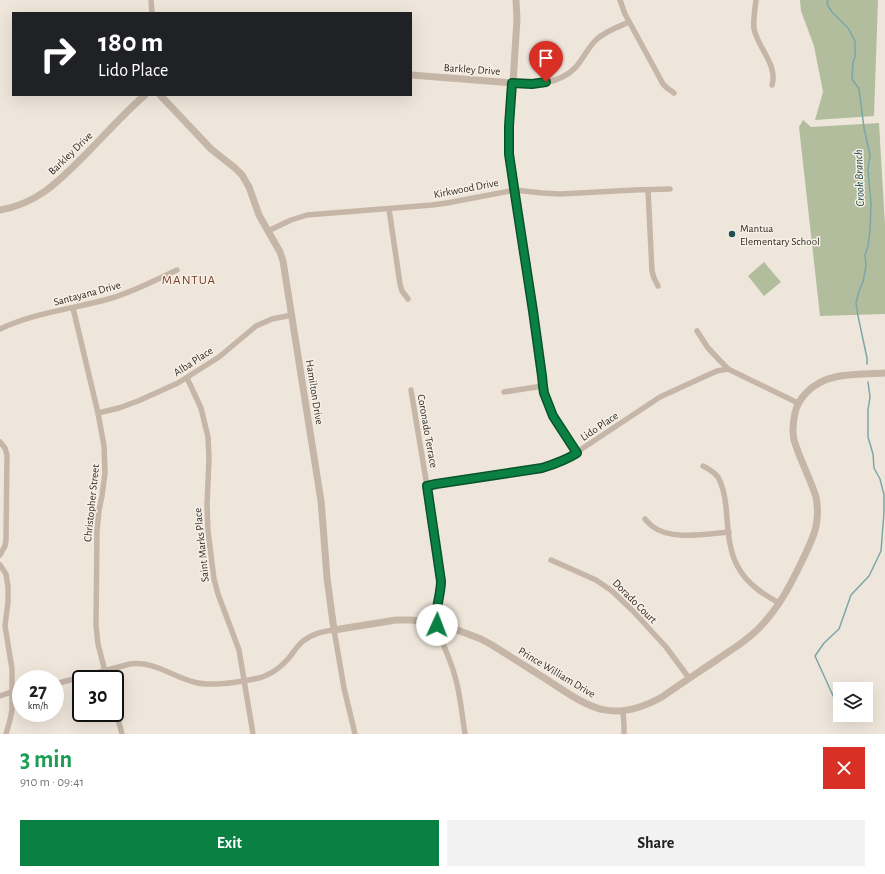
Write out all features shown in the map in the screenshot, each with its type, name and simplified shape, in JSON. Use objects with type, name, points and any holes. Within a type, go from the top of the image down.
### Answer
[{"type":"street","points":[[152,0],[152,12]]},
{"type":"street","points":[[516,0],[509,144],[511,167],[544,393],[553,416],[577,453]]},
{"type":"street","points":[[620,0],[629,22],[663,84],[674,93]]},
{"type":"street","points":[[756,0],[754,29],[773,72],[774,79],[772,85]]},
{"type":"street","name":"Barkley Drive","points":[[412,75],[539,84],[564,75],[576,66],[589,47],[597,39],[629,22]]},
{"type":"street","name":"Barkley Drive","points":[[0,210],[18,205],[34,198],[55,184],[144,96]]},
{"type":"street","name":"Hamilton Drive","points":[[161,96],[211,149],[235,168],[242,176],[249,187],[259,215],[280,252],[292,315],[321,501],[327,578],[334,630],[344,688],[355,734]]},
{"type":"street","name":"Kirkwood Drive","points":[[268,231],[291,220],[307,215],[447,203],[515,190],[560,194],[670,189]]},
{"type":"street","points":[[648,190],[652,271],[658,286]]},
{"type":"street","points":[[389,209],[400,284],[402,291],[408,299]]},
{"type":"street","name":"Santayana Drive","points":[[0,329],[23,319],[73,308],[126,293],[177,270]]},
{"type":"street","name":"Christopher Street","points":[[73,308],[98,413],[104,446],[104,485],[96,531],[96,625],[98,644],[105,670]]},
{"type":"street","name":"Alba Place","points":[[98,413],[119,408],[138,401],[187,378],[219,356],[253,328],[264,322],[292,315]]},
{"type":"street","points":[[697,332],[708,348],[728,369],[798,403]]},
{"type":"street","name":"Lido Place","points":[[427,486],[542,468],[564,461],[660,397],[717,371],[728,369]]},
{"type":"street","name":"Prince William Drive","points":[[109,670],[130,664],[145,664],[200,684],[217,684],[259,678],[272,673],[283,664],[299,644],[315,634],[404,620],[419,621],[437,625],[460,631],[481,639],[595,708],[623,711],[633,710],[649,704],[662,697],[751,636],[764,623],[779,603],[792,581],[815,534],[817,520],[816,498],[796,445],[794,435],[793,420],[798,403],[813,386],[829,378],[844,375],[885,373]]},
{"type":"street","name":"Saint Marks Place","points":[[187,378],[201,408],[208,437],[209,458],[206,505],[214,580],[239,650],[253,734]]},
{"type":"street","points":[[504,392],[543,386]]},
{"type":"street","name":"Coronado Terrace","points":[[411,390],[441,581],[436,613],[437,625],[442,643],[455,673],[465,734]]},
{"type":"street","points":[[0,442],[5,448],[7,455],[6,540],[5,546],[0,555]]},
{"type":"street","points":[[703,466],[714,472],[720,482],[725,499],[729,532],[735,560],[743,575],[754,586],[779,603]]},
{"type":"street","points":[[645,519],[656,529],[686,536],[729,532]]},
{"type":"street","name":"Dorado Court","points":[[551,560],[596,580],[612,591],[633,611],[666,647],[689,678]]},
{"type":"street","points":[[0,565],[6,574],[8,587],[8,602],[3,618],[12,670]]},
{"type":"street","points":[[0,696],[12,692],[11,715],[6,734]]},
{"type":"street","points":[[623,711],[624,734]]},
{"type":"street","points":[[119,722],[122,734]]},
{"type":"green space","points":[[800,0],[878,0],[874,116],[815,120],[823,92],[814,46],[801,11]]},
{"type":"green space","points":[[803,120],[811,127],[879,123],[885,225],[885,314],[820,316],[799,127]]},
{"type":"green space","points":[[764,262],[781,282],[764,296],[748,276]]},
{"type":"waterway","name":"Crook Branch","points":[[828,0],[827,4],[832,12],[848,28],[855,41],[855,57],[853,62],[852,79],[859,89],[864,128],[870,155],[868,169],[871,204],[870,230],[865,255],[866,266],[863,282],[856,303],[867,364]]},
{"type":"waterway","points":[[833,696],[815,656],[824,643],[839,629],[851,595],[869,576],[881,551],[884,495],[880,479],[874,468],[873,454],[868,437],[868,410],[870,397],[868,382]]},
{"type":"place","name":"Mantua Elementary School","points":[[732,234]]},
{"type":"district","name":"MANTUA","points":[[189,279]]},
{"type":"route","points":[[437,625],[436,613],[441,581],[427,486],[542,468],[564,461],[577,453],[553,416],[544,393],[509,154],[512,83],[539,84],[546,82]]}]
